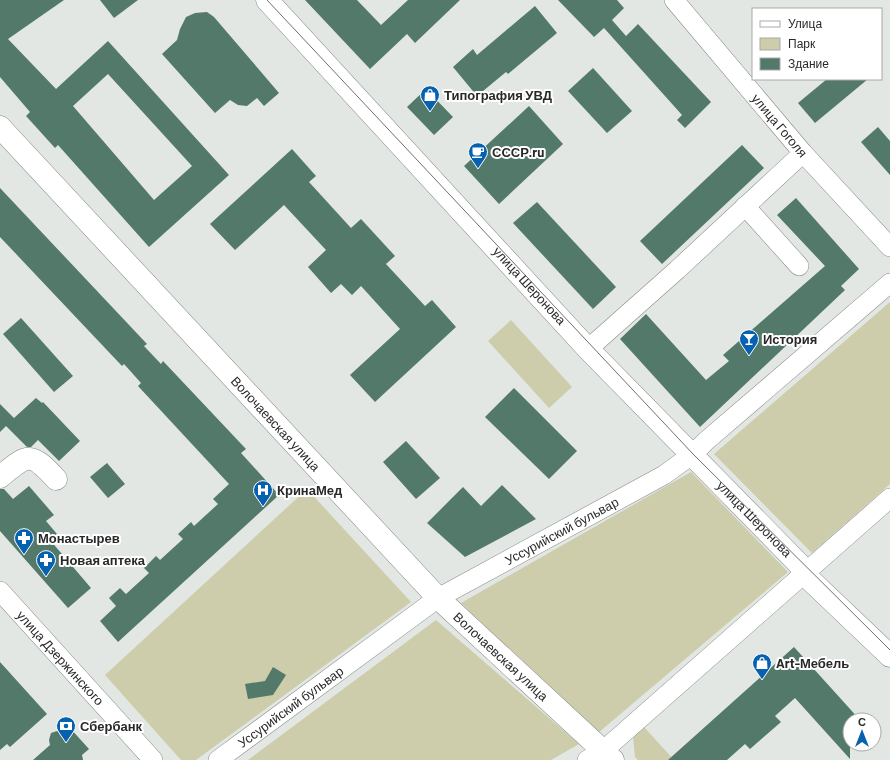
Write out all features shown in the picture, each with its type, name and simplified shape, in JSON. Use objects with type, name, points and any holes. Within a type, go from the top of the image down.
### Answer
[{"type":"main road","name":"улица Шеронова","points":[[267,0],[588,349],[890,656]]},
{"type":"main road","name":"Волочаевская улица","points":[[0,127],[438,598],[601,757]]},
{"type":"main road","points":[[0,477],[18,461],[29,458],[36,460],[56,479]]},
{"type":"main road","name":"улица Шеронова","points":[[805,569],[890,644]]},
{"type":"street","name":"улица Гоголя","points":[[674,0],[803,153],[890,247]]},
{"type":"street","points":[[588,349],[677,270],[803,153]]},
{"type":"street","points":[[745,206],[799,266]]},
{"type":"street","name":"Уссурийский бульвар","points":[[218,760],[438,598],[664,475],[693,455],[706,441],[890,283]]},
{"type":"street","points":[[601,757],[805,569],[890,498]]},
{"type":"street","name":"улица Дзержинского","points":[[0,591],[152,760]]},
{"type":"green space","points":[[890,302],[890,484],[812,553],[714,454]]},
{"type":"green space","points":[[511,320],[572,387],[549,408],[488,341]]},
{"type":"green space","points":[[691,472],[788,572],[598,733],[461,603]]},
{"type":"green space","points":[[307,489],[411,602],[196,760],[181,760],[105,675]]},
{"type":"green space","points":[[436,620],[579,744],[551,760],[248,760]]},
{"type":"green space","points":[[644,727],[674,760],[638,760],[635,757],[633,736]]},
{"type":"building","points":[[0,0],[64,0],[8,39],[56,89],[108,41],[229,175],[149,247],[58,145],[55,148],[26,116],[30,112],[0,77]],"holes":[[[108,74],[192,166],[154,200],[73,106]]]},
{"type":"building","points":[[100,0],[138,0],[114,18]]},
{"type":"building","points":[[305,0],[357,0],[381,25],[408,0],[460,0],[415,43],[407,34],[370,69]]},
{"type":"building","points":[[558,0],[617,0],[624,8],[612,20],[626,36],[638,24],[711,102],[685,128],[677,120],[682,115],[604,28],[594,37]]},
{"type":"building","points":[[535,6],[557,33],[508,74],[506,72],[477,96],[453,67],[473,49],[477,55]]},
{"type":"building","points":[[207,12],[214,17],[279,93],[264,106],[257,98],[247,106],[238,105],[230,100],[215,113],[162,54],[177,40],[180,29],[186,17],[195,13]]},
{"type":"building","points":[[593,68],[632,111],[607,133],[568,91]]},
{"type":"building","points":[[826,80],[867,80],[815,123],[798,103]]},
{"type":"building","name":"Типография УВД","points":[[426,89],[453,117],[434,135],[407,107]]},
{"type":"building","points":[[529,106],[563,144],[499,204],[464,166]]},
{"type":"building","points":[[878,127],[890,141],[890,175],[861,142]]},
{"type":"building","points":[[742,145],[764,168],[662,264],[640,241]]},
{"type":"building","points":[[292,149],[316,176],[309,182],[351,228],[361,219],[395,256],[386,264],[425,306],[432,300],[456,327],[375,402],[350,375],[400,329],[361,286],[352,295],[341,284],[331,293],[308,267],[326,250],[284,205],[235,250],[210,224]]},
{"type":"building","points":[[0,188],[147,344],[144,346],[161,364],[163,361],[246,449],[241,453],[279,495],[118,642],[100,621],[116,606],[109,598],[120,588],[126,594],[149,573],[144,568],[156,556],[160,560],[183,539],[178,534],[191,522],[194,526],[218,504],[213,499],[229,484],[138,386],[141,383],[124,364],[122,366],[0,237]]},
{"type":"building","points":[[796,198],[859,269],[841,286],[845,290],[700,427],[620,339],[646,314],[706,380],[729,361],[723,355],[825,266],[777,215]]},
{"type":"building","points":[[537,202],[616,287],[593,309],[513,223]]},
{"type":"building","points":[[21,318],[73,376],[54,392],[3,334]]},
{"type":"building","points":[[514,388],[577,451],[549,479],[485,417]]},
{"type":"building","points":[[36,398],[42,403],[43,402],[80,441],[59,461],[38,440],[31,447],[27,447],[6,426],[0,432],[0,404],[14,418]]},
{"type":"building","points":[[406,441],[440,478],[416,499],[383,462]]},
{"type":"building","points":[[107,463],[125,484],[108,498],[90,477]]},
{"type":"building","points":[[502,485],[536,519],[465,557],[427,523],[463,487],[481,506]]},
{"type":"building","points":[[29,486],[54,515],[46,521],[57,534],[50,540],[91,588],[68,608],[0,531],[0,489],[4,489],[13,499]]},
{"type":"building","points":[[794,647],[853,712],[842,712],[842,750],[795,698],[775,716],[781,722],[750,749],[745,744],[727,760],[668,760]]},
{"type":"building","points":[[0,662],[47,714],[10,747],[7,744],[0,750]]},
{"type":"building","points":[[273,667],[286,675],[273,695],[248,699],[245,684],[265,681]]},
{"type":"building","name":"Сбербанк","points":[[70,728],[89,749],[82,755],[83,760],[33,760],[50,745],[49,740],[51,733],[57,731],[64,733]]},
{"type":"building","points":[[844,752],[850,752],[850,759]]},
{"type":"tram line","points":[[267,0],[693,454],[890,650]]},
{"type":"place","name":"Типография УВД","points":[[430,112]]},
{"type":"place","name":"СССР.ru","points":[[478,169]]},
{"type":"place","name":"История","points":[[749,356]]},
{"type":"place","name":"КринаМед","points":[[263,507]]},
{"type":"place","name":"Монастырев","points":[[24,555]]},
{"type":"place","name":"Новая аптека","points":[[46,577]]},
{"type":"place","name":"Art-Мебель","points":[[762,680]]},
{"type":"place","name":"Сбербанк","points":[[66,743]]}]
